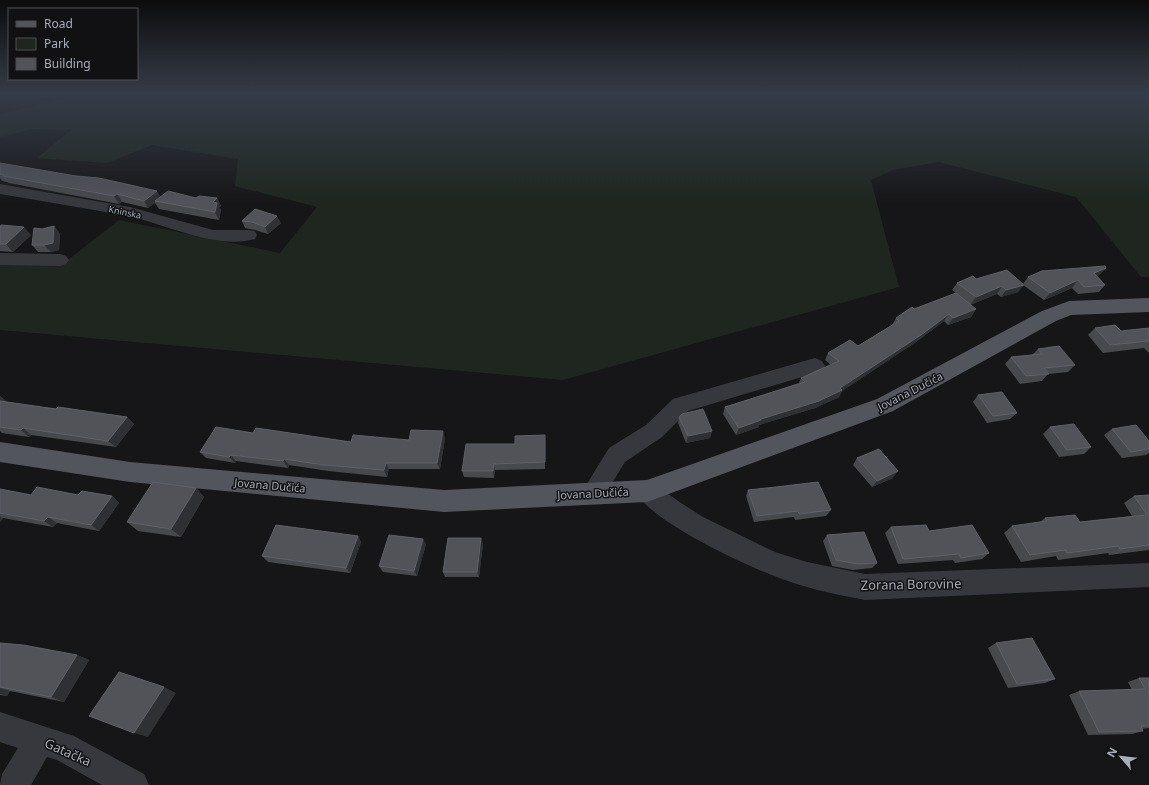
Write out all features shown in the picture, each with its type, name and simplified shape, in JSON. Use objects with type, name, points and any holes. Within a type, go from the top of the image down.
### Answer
[{"type":"main road","name":"Jovana Dučića","points":[[0,452],[130,472],[444,501],[594,492],[647,491],[885,405],[1049,316],[1069,308],[1149,305]]},
{"type":"street","name":"Kninska","points":[[0,189],[130,212],[214,235],[249,235]]},
{"type":"street","points":[[4,267],[60,260]]},
{"type":"street","points":[[1100,308],[1149,312]]},
{"type":"street","points":[[594,492],[616,455],[654,431],[681,405],[815,366]]},
{"type":"street","name":"Zorana Borovine","points":[[647,491],[659,502],[691,523],[761,558],[786,568],[820,578],[865,587],[1149,575]]},
{"type":"street","name":"Gatačka","points":[[0,726],[63,747],[132,785]]},
{"type":"street","points":[[13,785],[40,740]]},
{"type":"green space","points":[[0,130],[30,130],[0,137]]},
{"type":"green space","points":[[57,130],[1149,130],[1149,277],[1141,277],[1076,197],[939,162],[893,170],[871,180],[899,287],[563,380],[0,330],[0,265],[64,263],[119,220],[280,253],[317,207],[235,186],[238,159],[152,145],[107,163],[37,158],[71,130]]},
{"type":"building","points":[[0,163],[76,176],[99,178],[157,191],[144,201],[117,194],[114,196],[3,176],[4,175],[0,174]]},
{"type":"building","points":[[168,191],[196,198],[199,196],[217,198],[213,202],[217,203],[215,212],[155,201]]},
{"type":"building","points":[[255,209],[277,216],[265,227],[252,222],[242,221]]},
{"type":"building","points":[[1,225],[24,227],[6,244],[0,244]]},
{"type":"building","points":[[54,226],[53,243],[32,245],[34,228],[42,229]]},
{"type":"building","points":[[1105,266],[1106,268],[1094,273],[1105,285],[1084,287],[1078,280],[1050,293],[1028,277],[1042,271]]},
{"type":"building","points":[[1007,270],[1024,285],[1006,290],[1002,286],[976,297],[957,283],[973,276],[976,279]]},
{"type":"building","points":[[956,293],[976,309],[953,318],[949,314],[921,335],[840,388],[842,390],[819,401],[761,419],[739,428],[725,407],[805,382],[801,378],[839,361],[828,353],[850,340],[858,346],[899,321],[896,318],[912,307],[914,309]]},
{"type":"building","points":[[1115,325],[1121,331],[1149,328],[1149,341],[1110,345],[1095,328]]},
{"type":"building","points":[[1059,346],[1075,365],[1044,368],[1049,374],[1026,376],[1011,357],[1042,354],[1038,349]]},
{"type":"building","points":[[1002,392],[1017,413],[993,416],[978,395]]},
{"type":"building","points":[[0,401],[56,409],[58,407],[127,417],[108,441],[23,428],[21,430],[0,427]]},
{"type":"building","points":[[703,409],[712,431],[688,436],[679,417],[682,414]]},
{"type":"building","points":[[1074,424],[1091,447],[1067,450],[1050,427]]},
{"type":"building","points":[[1136,425],[1149,441],[1149,449],[1131,452],[1112,429]]},
{"type":"building","points":[[216,427],[253,433],[256,428],[351,442],[353,435],[409,440],[411,430],[443,431],[437,463],[386,463],[384,470],[324,465],[284,459],[283,461],[231,455],[229,457],[200,452]]},
{"type":"building","points":[[545,435],[545,462],[494,464],[493,471],[462,471],[466,444],[515,444],[515,436]]},
{"type":"building","points":[[879,449],[898,471],[877,481],[857,458]]},
{"type":"building","points":[[153,482],[196,488],[171,529],[127,522]]},
{"type":"building","points":[[818,482],[831,510],[799,514],[798,511],[757,516],[748,490],[776,487]]},
{"type":"building","points":[[37,487],[78,495],[82,491],[112,496],[91,525],[48,517],[44,521],[0,513],[0,489],[31,495]]},
{"type":"building","points":[[1149,495],[1149,545],[1120,549],[1118,546],[1067,553],[1065,550],[1030,555],[1012,526],[1047,521],[1045,518],[1075,515],[1080,522],[1147,515],[1134,496]]},
{"type":"building","points":[[276,525],[358,536],[346,568],[262,556]]},
{"type":"building","points":[[926,525],[929,531],[972,525],[989,553],[961,558],[959,554],[903,559],[891,527]]},
{"type":"building","points":[[864,532],[877,563],[858,564],[836,560],[827,535]]},
{"type":"building","points":[[389,535],[423,539],[414,571],[379,566]]},
{"type":"building","points":[[448,538],[481,538],[477,572],[443,572]]},
{"type":"building","points":[[1032,638],[1055,679],[1017,684],[996,643]]},
{"type":"building","points":[[0,643],[23,645],[77,655],[51,697],[0,687]]},
{"type":"building","points":[[119,672],[164,687],[134,733],[89,716]]},
{"type":"building","points":[[1139,678],[1149,678],[1149,726],[1141,726],[1143,731],[1099,732],[1079,691],[1145,689]]}]
